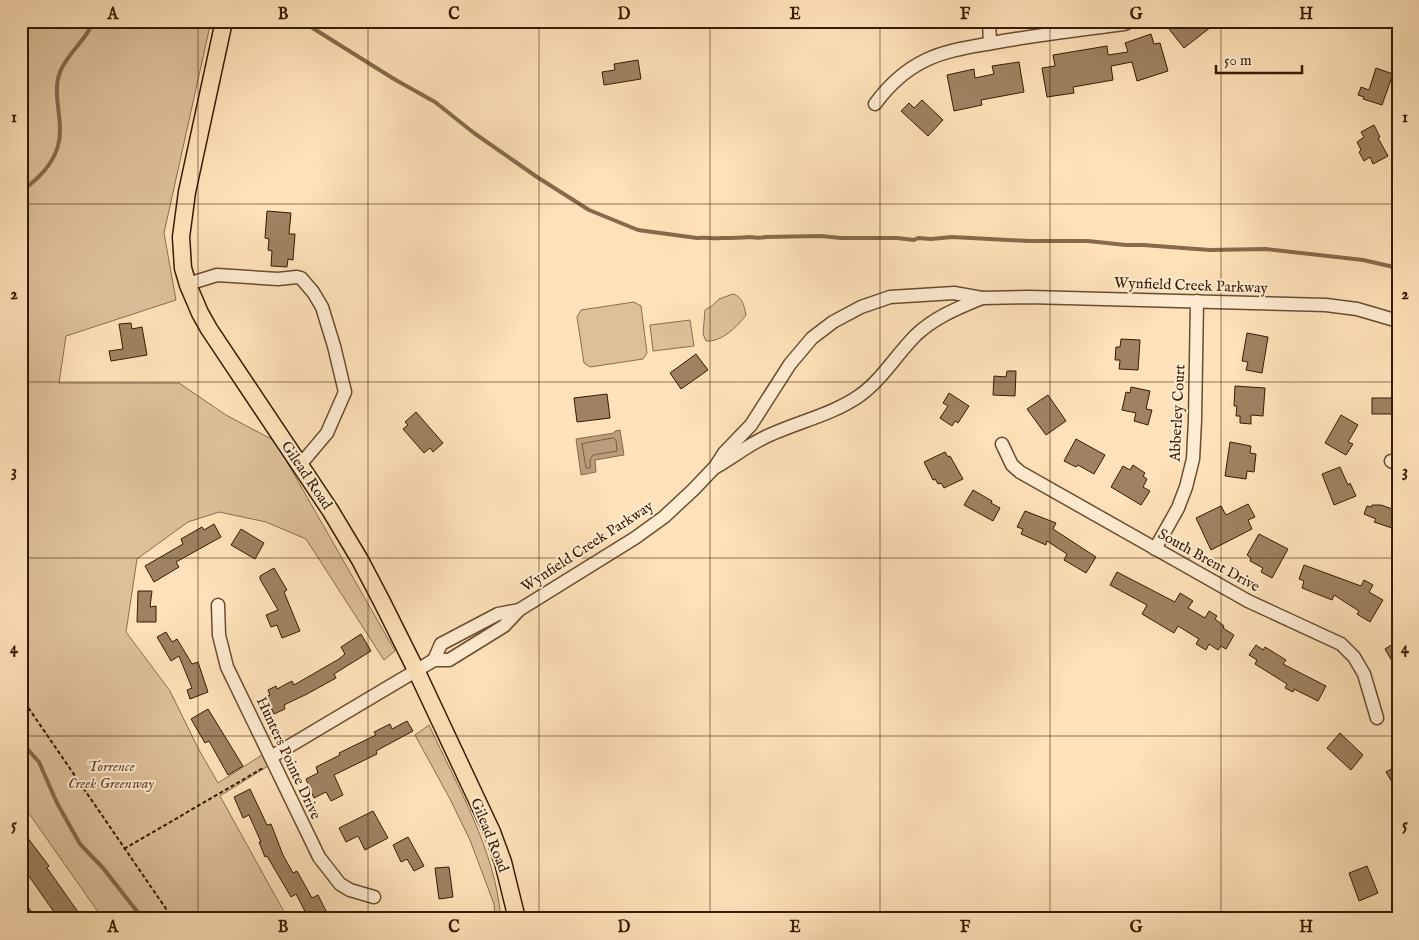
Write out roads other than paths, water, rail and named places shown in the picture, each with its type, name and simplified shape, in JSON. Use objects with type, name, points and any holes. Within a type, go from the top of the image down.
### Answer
[{"type":"main road","name":"Gilead Road","points":[[224,21],[183,213],[181,250],[188,284],[196,306],[210,329],[330,510],[360,560],[416,670],[492,832],[503,862],[517,919]]},
{"type":"street","points":[[989,21],[990,43]]},
{"type":"street","points":[[874,104],[888,86],[908,70],[927,60],[955,50],[990,43],[1124,24],[1131,21]]},
{"type":"street","points":[[188,284],[217,275],[278,279],[297,277],[301,278],[313,292],[322,307],[345,392],[327,433],[300,465]]},
{"type":"street","name":"Wynfield Creek Parkway","points":[[270,761],[416,670],[434,660],[449,660],[504,626],[519,610],[649,529],[693,490],[715,467],[724,453],[751,425],[790,364],[812,338],[833,322],[861,307],[890,297],[954,293],[982,298],[1029,297],[1326,305],[1357,309],[1398,321]]},
{"type":"street","name":"Wynfield Creek Parkway","points":[[715,467],[772,433],[842,407],[858,397],[873,385],[916,336],[933,320],[982,298]]},
{"type":"street","name":"Abberley Court","points":[[1155,549],[1178,508],[1186,487],[1193,459],[1196,420],[1197,301]]},
{"type":"street","name":"South Brent Drive","points":[[1002,444],[1012,465],[1020,472],[1248,602],[1346,647],[1364,674],[1377,718]]},
{"type":"street","name":"Hunters Pointe Drive","points":[[218,605],[218,630],[227,667],[270,761],[318,856],[340,884],[350,890],[374,897]]},
{"type":"street","points":[[21,909],[28,919]]},
{"type":"water","points":[[620,430],[624,455],[595,460],[596,472],[581,475],[576,439],[614,433]]},
{"type":"waterway","points":[[21,191],[43,172],[54,157],[60,129],[57,93],[60,72],[94,21]]},
{"type":"waterway","points":[[305,21],[311,27],[394,79],[435,102],[474,133],[537,177],[589,210],[638,230],[697,238],[821,236],[914,240],[918,238],[952,237],[1028,241],[1088,241],[1210,250],[1266,249],[1363,260],[1398,268]]},
{"type":"waterway","points":[[21,742],[39,762],[57,803],[80,844],[103,868],[143,919]]},
{"type":"park label","name":"Torrence Creek Greenway","points":[[111,774]]}]
